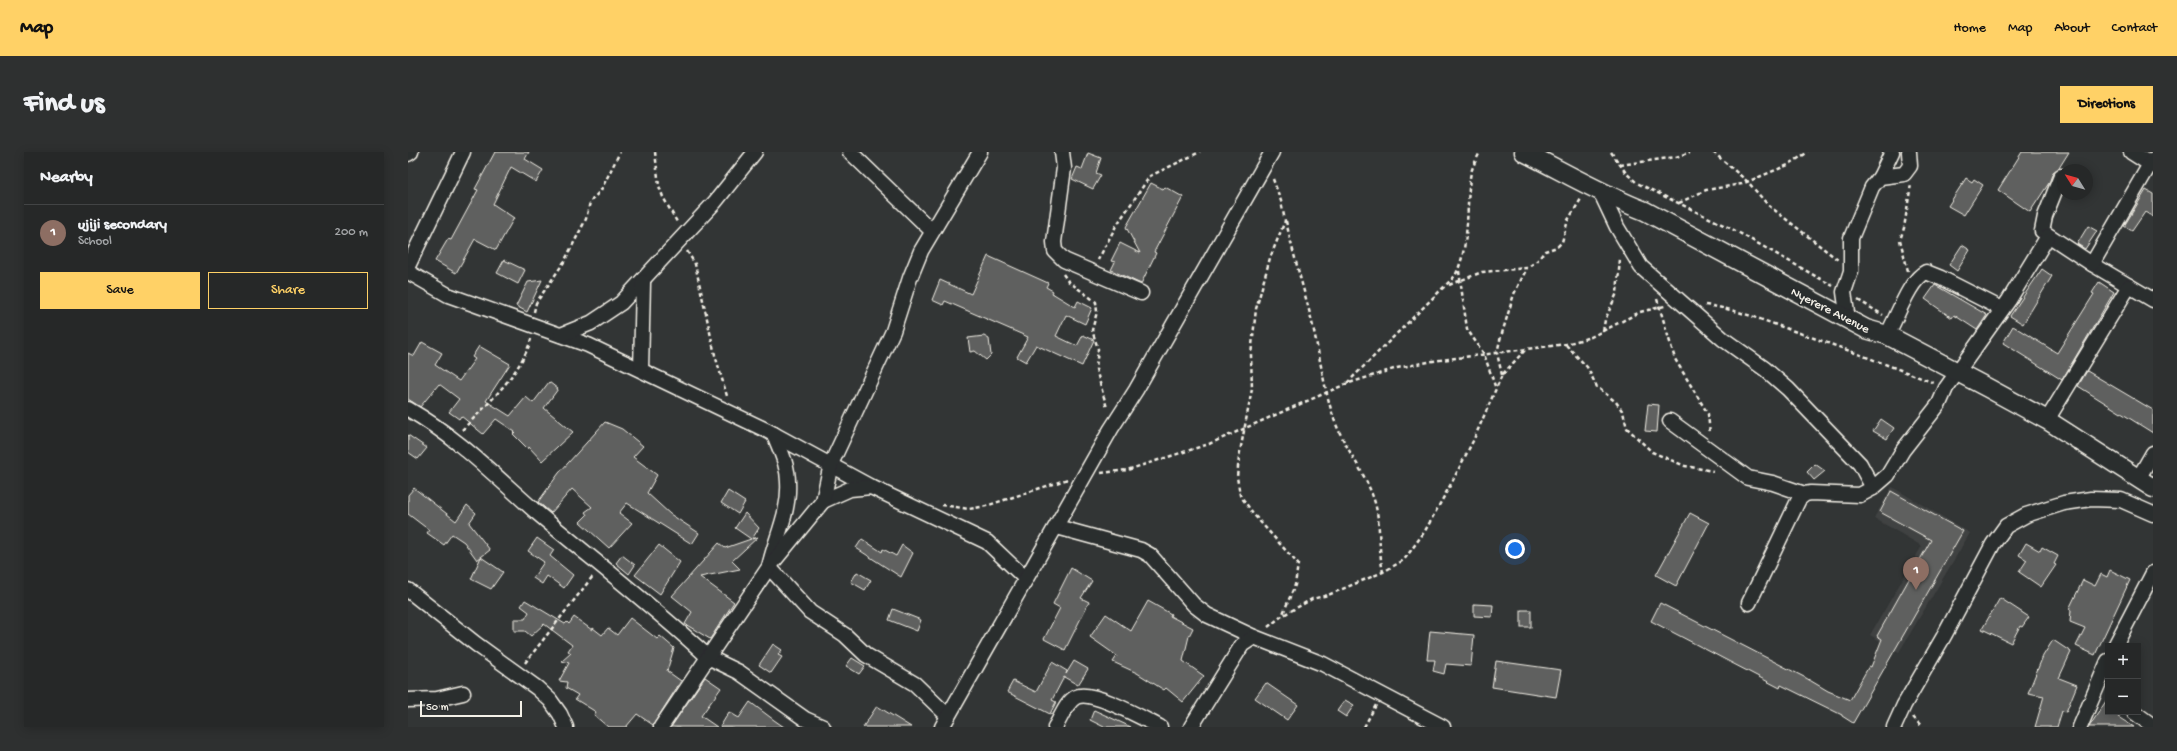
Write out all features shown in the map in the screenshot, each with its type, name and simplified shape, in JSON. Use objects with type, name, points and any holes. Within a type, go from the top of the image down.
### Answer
[{"type":"main road","name":"Nyerere Avenue","points":[[1524,152],[1595,187],[1615,199],[1645,211],[1866,330],[1891,328],[1958,373],[2047,420],[2153,488]]},
{"type":"street","points":[[408,154],[412,152]]},
{"type":"street","points":[[408,266],[463,152]]},
{"type":"street","points":[[561,335],[606,314],[622,303],[643,282],[680,239],[715,202],[755,152]]},
{"type":"street","points":[[850,152],[932,231]]},
{"type":"street","points":[[823,501],[831,464],[893,331],[910,278],[932,231],[980,152]]},
{"type":"street","points":[[1062,152],[1064,168],[1054,242],[1055,251],[1059,256],[1093,274],[1141,293]]},
{"type":"street","points":[[1848,320],[1844,292],[1851,271],[1851,238],[1872,187],[1880,177],[1892,152]]},
{"type":"street","points":[[2092,264],[2152,163],[2131,152]]},
{"type":"street","points":[[769,567],[810,612],[845,635],[866,655],[914,684],[945,721],[1270,155]]},
{"type":"street","points":[[1880,177],[1904,174],[1910,159]]},
{"type":"street","points":[[1595,187],[1641,267],[1722,339],[1765,369],[1788,389],[1860,464],[1873,488]]},
{"type":"street","points":[[2057,187],[2041,230],[2092,264],[2153,300]]},
{"type":"street","points":[[1670,421],[1748,478],[1773,483],[1805,494],[1860,496],[1873,488],[1888,475],[1904,450],[1939,404],[1946,388],[2002,310],[2048,236]]},
{"type":"street","points":[[408,272],[448,295],[588,345],[774,434],[872,487],[987,542],[1026,579]]},
{"type":"street","points":[[1891,328],[1912,287],[1919,276],[1926,272],[1941,278],[2002,310]]},
{"type":"street","points":[[641,370],[643,282]]},
{"type":"street","points":[[2047,420],[2129,286]]},
{"type":"street","points":[[408,409],[453,438],[708,657],[739,672],[805,718],[823,727]]},
{"type":"street","points":[[769,567],[788,500],[788,481],[785,461],[774,434]]},
{"type":"street","points":[[2138,478],[2153,453]]},
{"type":"street","points":[[661,727],[769,567],[823,501],[850,489],[872,487]]},
{"type":"street","points":[[1749,603],[1799,499],[1805,494]]},
{"type":"street","points":[[1894,727],[1904,705],[1944,636],[1993,544],[2006,526],[2026,516],[2064,503],[2091,499],[2121,500],[2153,514]]},
{"type":"street","points":[[1057,527],[1141,550],[1150,555],[1194,605],[1207,615],[1254,637],[1323,664],[1443,727]]},
{"type":"street","points":[[2117,643],[2153,573]]},
{"type":"street","points":[[408,590],[550,700],[560,714],[566,727]]},
{"type":"street","points":[[1191,727],[1242,645],[1254,637]]},
{"type":"street","points":[[2080,727],[2104,686]]},
{"type":"street","points":[[408,700],[437,699],[462,693]]},
{"type":"street","points":[[1055,727],[1070,702],[1076,697],[1083,695],[1098,698],[1160,727]]},
{"type":"street","points":[[2138,715],[2153,726]]},
{"type":"path","points":[[453,438],[500,390],[528,350],[534,326],[536,303],[564,262],[588,214],[588,206],[610,175],[620,152]]},
{"type":"path","points":[[654,152],[662,197],[675,216],[680,239],[695,264],[723,385],[734,415]]},
{"type":"path","points":[[1093,274],[1098,260],[1116,226],[1150,176],[1200,152]]},
{"type":"path","points":[[1480,152],[1473,166],[1470,178],[1469,215],[1463,255],[1459,270],[1467,329],[1484,354],[1495,386]]},
{"type":"path","points":[[1611,152],[1620,165],[1637,183],[1734,230],[1844,292],[1891,328]]},
{"type":"path","points":[[1620,165],[1676,157],[1690,152]]},
{"type":"path","points":[[1713,152],[1748,182],[1768,205],[1851,271]]},
{"type":"path","points":[[1679,203],[1706,190],[1732,187],[1748,182],[1788,165],[1808,152]]},
{"type":"path","points":[[1270,155],[1273,182],[1281,201],[1311,319],[1327,392],[1340,435],[1372,493],[1378,517],[1378,549],[1383,572]]},
{"type":"path","points":[[1910,159],[1910,191],[1904,228],[1900,240],[1912,287]]},
{"type":"path","points":[[1502,375],[1497,353],[1514,294],[1527,268],[1537,261],[1545,251],[1558,247],[1562,242],[1568,220],[1595,187]]},
{"type":"path","points":[[1282,616],[1295,585],[1298,564],[1255,516],[1240,495],[1237,477],[1243,431],[1248,417],[1252,389],[1251,355],[1256,309],[1270,258],[1285,221]]},
{"type":"path","points":[[1603,330],[1605,320],[1617,292],[1623,236]]},
{"type":"path","points":[[1059,256],[1063,275],[1068,281],[1096,302],[1098,306],[1092,330],[1098,349],[1096,369],[1107,401],[1106,420],[1112,429]]},
{"type":"path","points":[[1448,285],[1482,272],[1527,268]]},
{"type":"path","points":[[1346,384],[1448,285],[1459,270]]},
{"type":"path","points":[[1649,274],[1675,359],[1708,414],[1710,425],[1709,450]]},
{"type":"path","points":[[917,508],[946,505],[969,509],[986,506],[1039,487],[1086,474],[1127,470],[1179,455],[1243,431],[1272,415],[1346,384],[1397,368],[1433,361],[1566,344],[1591,337],[1640,312],[1660,306],[1706,305],[1758,316],[1785,328],[1842,346],[1946,388]]},
{"type":"path","points":[[1566,344],[1587,367],[1597,387],[1616,402],[1622,412],[1627,428],[1652,452],[1685,466],[1716,471]]},
{"type":"path","points":[[1254,637],[1282,616],[1312,599],[1383,572],[1404,560],[1425,531],[1473,441],[1495,386],[1502,375],[1526,349]]},
{"type":"path","points":[[517,674],[601,566]]},
{"type":"path","points":[[1364,727],[1382,694]]},
{"type":"shaded area","points":[[1892,487],[1970,533],[1899,652],[1870,635],[1922,546],[1874,518]]},
{"type":"building","points":[[495,152],[529,152],[525,159],[543,170],[536,182],[511,167],[493,204],[514,218],[496,250],[475,239],[456,273],[435,261],[448,239],[451,240],[478,190],[475,189]]},
{"type":"building","points":[[2022,152],[2069,152],[2062,164],[2057,164],[2057,169],[2053,172],[2049,183],[2030,212],[1998,190]]},
{"type":"building","points":[[1088,153],[1101,158],[1096,173],[1101,175],[1093,189],[1072,179],[1077,167],[1082,169]]},
{"type":"building","points":[[1966,178],[1972,182],[1974,179],[1983,185],[1964,215],[1948,206]]},
{"type":"building","points":[[1151,183],[1163,189],[1165,187],[1183,197],[1154,252],[1156,253],[1141,284],[1111,270],[1115,262],[1111,261],[1120,243],[1140,253],[1126,227]]},
{"type":"building","points":[[2146,190],[2153,194],[2153,217],[2145,212],[2132,231],[2124,226]]},
{"type":"building","points":[[2088,226],[2097,231],[2085,249],[2077,244]]},
{"type":"building","points":[[1962,245],[1970,250],[1957,271],[1949,265]]},
{"type":"building","points":[[988,256],[1048,283],[1046,287],[1053,291],[1052,293],[1075,307],[1078,301],[1092,308],[1085,324],[1066,315],[1056,336],[1077,346],[1083,335],[1094,340],[1082,366],[1036,345],[1026,362],[1017,357],[1028,337],[945,301],[943,305],[932,300],[940,280],[971,294]]},
{"type":"building","points":[[504,260],[525,270],[518,284],[497,273]]},
{"type":"building","points":[[2042,269],[2052,276],[2023,324],[2010,316]]},
{"type":"building","points":[[542,280],[527,312],[516,306],[528,282]]},
{"type":"building","points":[[2099,282],[2114,292],[2062,380],[2003,343],[2013,326],[2057,353],[2094,294],[2092,293]]},
{"type":"building","points":[[1935,285],[1987,315],[1977,330],[1954,315],[1952,318],[1925,299]]},
{"type":"building","points":[[984,336],[989,339],[991,355],[986,360],[975,351],[970,352],[968,338]]},
{"type":"building","points":[[422,342],[442,353],[435,365],[459,381],[475,359],[472,357],[479,346],[510,364],[486,401],[510,416],[526,397],[533,403],[549,382],[558,389],[544,408],[573,432],[542,461],[529,447],[528,449],[513,434],[515,432],[496,419],[483,434],[461,416],[459,419],[449,412],[459,399],[439,384],[420,407],[408,399],[408,353],[414,356]]},
{"type":"building","points":[[2087,371],[2153,410],[2153,433],[2078,386]]},
{"type":"building","points":[[1648,404],[1659,405],[1657,432],[1645,431]]},
{"type":"building","points":[[1881,419],[1894,428],[1887,439],[1873,431]]},
{"type":"building","points":[[605,422],[622,429],[643,446],[633,457],[657,475],[647,493],[670,514],[699,533],[692,544],[627,503],[619,513],[632,523],[609,548],[580,522],[587,515],[585,512],[592,507],[572,489],[551,513],[538,502],[559,473]]},
{"type":"building","points":[[408,435],[427,448],[418,459],[408,452]]},
{"type":"building","points":[[1815,464],[1825,471],[1814,480],[1807,472]]},
{"type":"building","points":[[414,488],[456,521],[467,505],[476,513],[469,523],[490,550],[477,560],[464,542],[452,534],[444,545],[427,533],[429,530],[408,514],[408,495]]},
{"type":"building","points":[[728,491],[745,502],[738,514],[721,503]]},
{"type":"building","points":[[1891,491],[1963,531],[1853,723],[1842,715],[1781,685],[1780,688],[1651,621],[1660,603],[1806,678],[1828,691],[1850,700],[1869,666],[1871,667],[1882,639],[1877,636],[1931,540],[1880,512]]},
{"type":"building","points":[[745,513],[759,528],[752,539],[758,537],[732,561],[740,569],[700,577],[734,602],[710,639],[685,624],[692,612],[672,596],[719,543],[725,548],[751,539],[735,528]]},
{"type":"building","points":[[1690,513],[1709,523],[1676,586],[1656,575]]},
{"type":"building","points":[[537,538],[554,550],[550,556],[573,575],[564,588],[547,576],[542,584],[533,578],[544,562],[528,551]]},
{"type":"building","points":[[862,539],[882,552],[883,549],[896,556],[902,545],[913,553],[901,577],[856,548]]},
{"type":"building","points":[[2026,543],[2040,551],[2042,547],[2058,556],[2054,564],[2056,565],[2041,587],[2019,572],[2027,560],[2019,555]]},
{"type":"building","points":[[659,545],[680,562],[660,594],[635,575]]},
{"type":"building","points":[[622,555],[635,565],[629,574],[616,563]]},
{"type":"building","points":[[481,557],[503,572],[491,589],[471,579]]},
{"type":"building","points":[[1071,568],[1092,581],[1081,598],[1089,602],[1065,650],[1044,639],[1060,608],[1053,604]]},
{"type":"building","points":[[2110,570],[2130,580],[2095,655],[2076,646],[2085,628],[2070,622],[2071,610],[2069,609],[2083,580],[2095,586],[2101,574],[2107,577]]},
{"type":"building","points":[[857,572],[871,580],[865,590],[851,582]]},
{"type":"building","points":[[2000,598],[2029,617],[2022,627],[2020,626],[2011,643],[1982,629]]},
{"type":"building","points":[[525,600],[565,624],[567,622],[569,624],[574,617],[592,630],[593,628],[602,635],[608,628],[617,635],[630,618],[657,639],[660,636],[674,648],[667,671],[681,681],[653,725],[637,714],[626,727],[608,727],[594,715],[596,712],[575,699],[578,695],[566,688],[567,682],[559,681],[569,663],[562,661],[571,653],[568,651],[572,645],[544,624],[531,636],[525,631],[514,631],[514,619],[525,619],[529,612],[521,606]]},
{"type":"building","points":[[1148,601],[1171,614],[1170,616],[1193,628],[1189,636],[1183,661],[1204,676],[1183,702],[1166,688],[1164,690],[1137,673],[1113,662],[1117,656],[1090,637],[1106,614],[1131,631]]},
{"type":"building","points":[[1474,604],[1493,605],[1492,617],[1474,616]]},
{"type":"building","points":[[893,609],[921,620],[917,631],[889,620]]},
{"type":"building","points":[[1521,610],[1531,610],[1531,627],[1521,627]]},
{"type":"building","points":[[1430,631],[1474,635],[1471,666],[1446,664],[1444,674],[1433,671],[1435,660],[1427,660]]},
{"type":"building","points":[[2053,640],[2071,652],[2059,678],[2077,685],[2066,712],[2062,711],[2057,727],[2035,727],[2044,696],[2028,693],[2043,656]]},
{"type":"building","points":[[773,644],[782,650],[778,655],[782,657],[771,673],[759,665]]},
{"type":"building","points":[[852,658],[865,666],[859,674],[846,666]]},
{"type":"building","points":[[1074,661],[1088,669],[1078,685],[1064,677],[1052,700],[1056,702],[1050,714],[1007,692],[1013,681],[1036,692],[1052,662],[1067,671],[1066,674]]},
{"type":"building","points":[[1496,661],[1561,670],[1556,697],[1492,687]]},
{"type":"building","points":[[705,677],[721,688],[701,716],[717,727],[671,727]]},
{"type":"building","points":[[1266,683],[1298,705],[1287,720],[1255,698]]},
{"type":"building","points":[[1345,700],[1354,705],[1346,717],[1337,711]]},
{"type":"building","points":[[750,702],[784,727],[720,727],[729,712],[739,718]]},
{"type":"building","points":[[2105,703],[2105,715],[2119,715],[2118,717],[2134,727],[2089,727]]},
{"type":"building","points":[[877,706],[911,727],[863,727]]},
{"type":"building","points":[[1094,710],[1131,727],[1104,727],[1090,720]]},
{"type":"place","name":"ujiji secondary","points":[[1916,590]]}]
